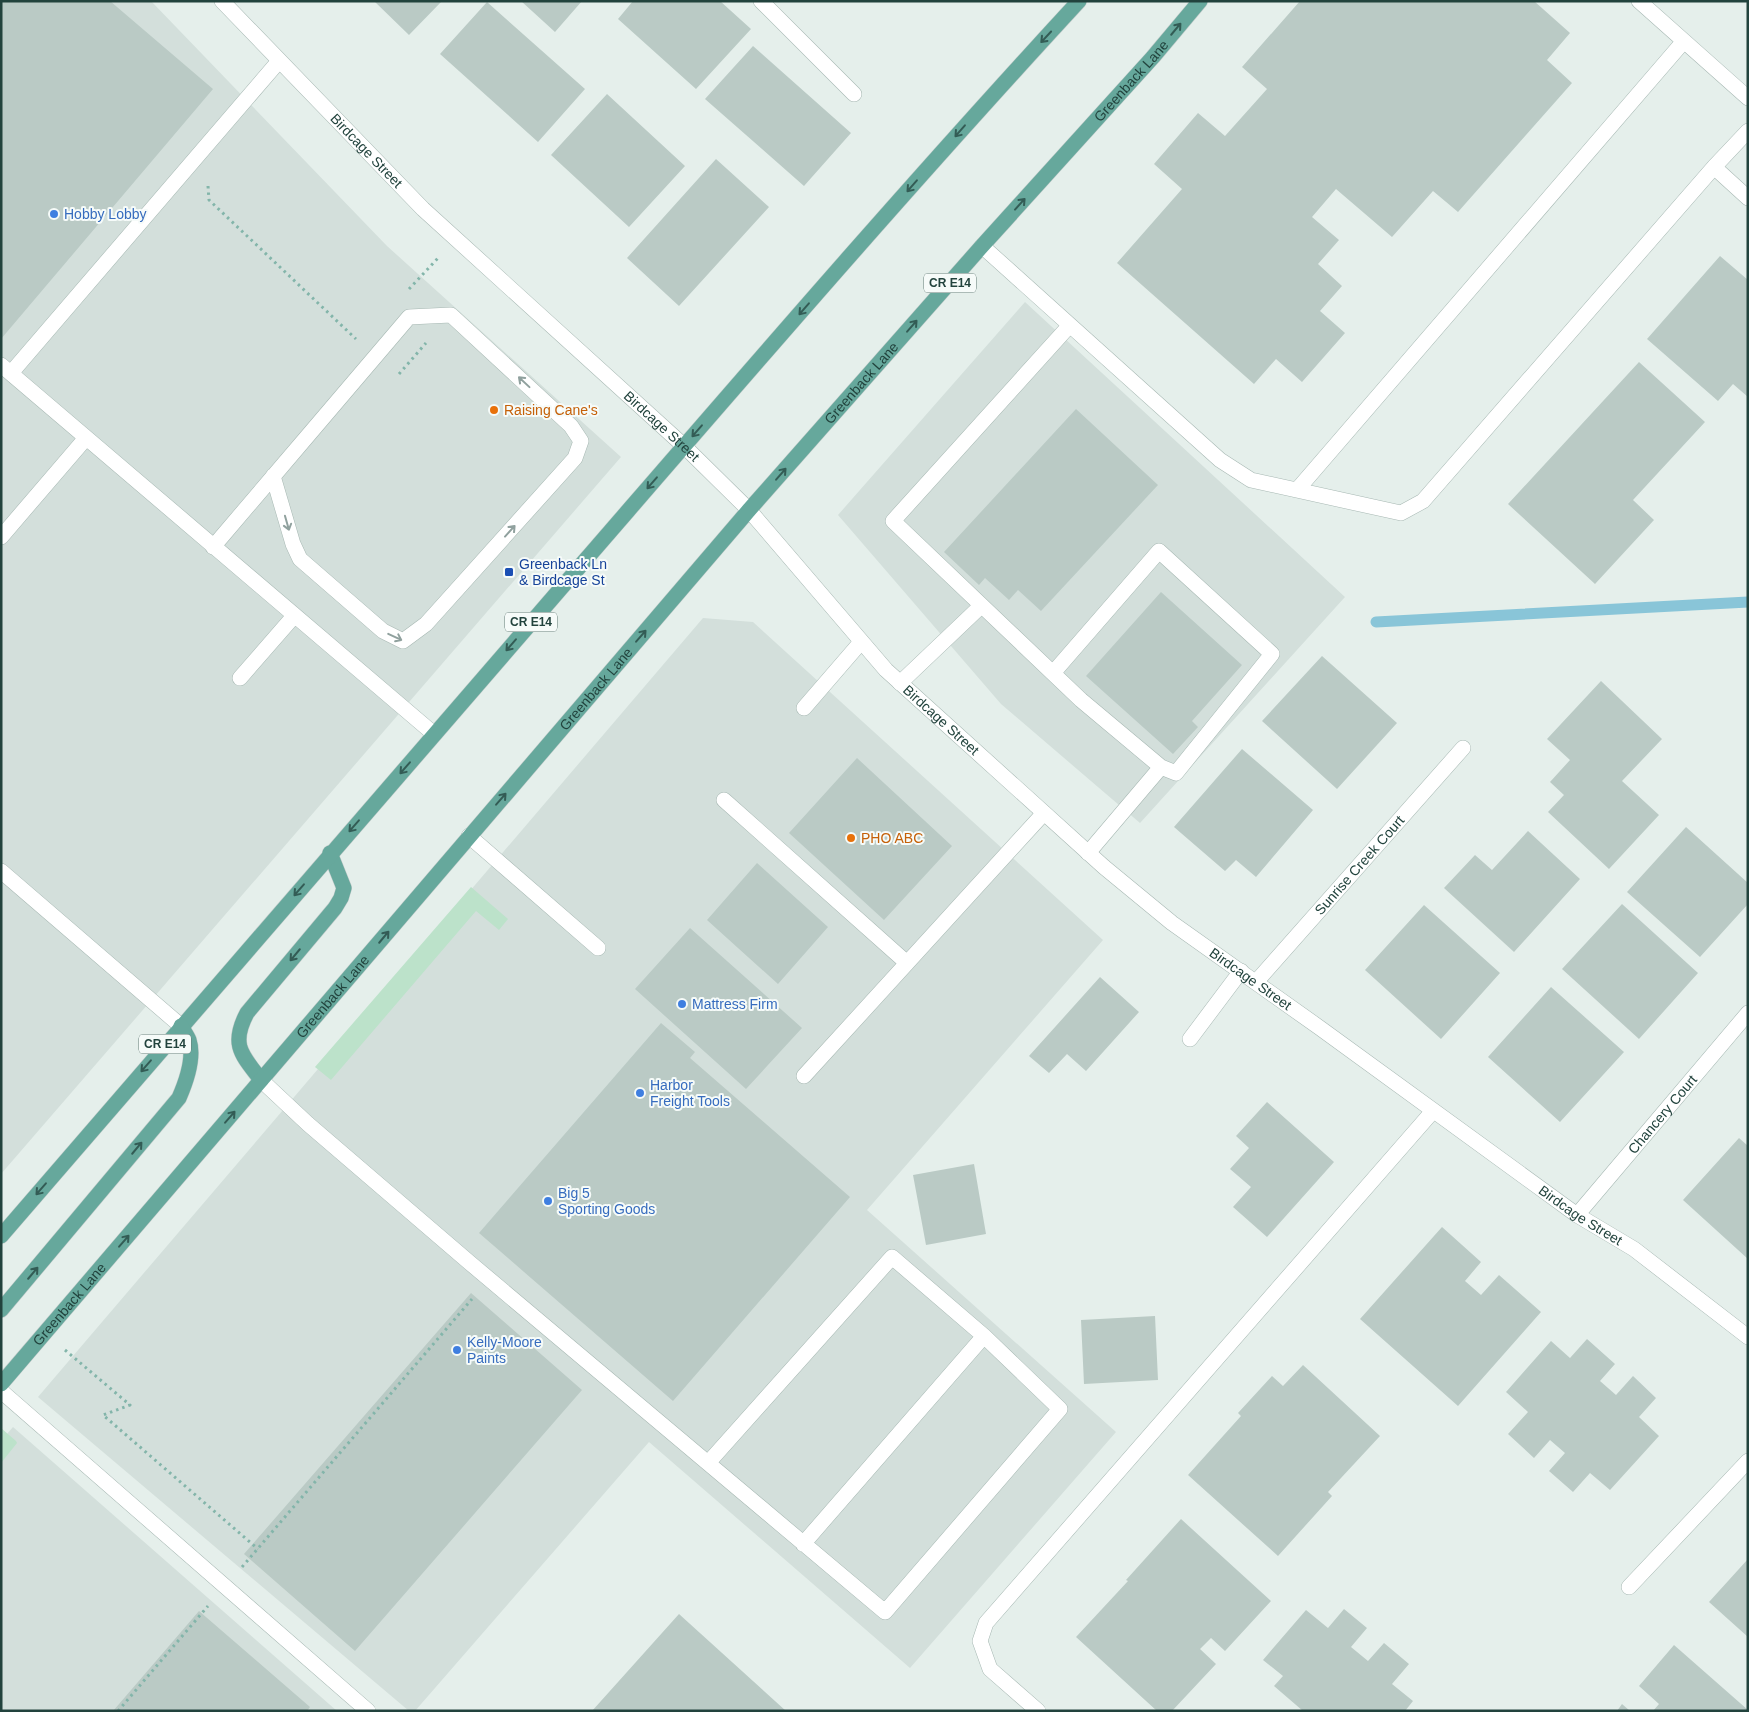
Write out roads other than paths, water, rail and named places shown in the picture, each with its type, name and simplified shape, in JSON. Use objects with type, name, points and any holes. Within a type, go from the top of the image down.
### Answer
[{"type":"main road","name":"CR E14","points":[[1,1236],[330,853],[684,446],[977,112],[1079,1]]},
{"type":"main road","name":"Greenback Lane","points":[[1,1384],[749,510],[1200,1]]},
{"type":"main road","points":[[261,1080],[243,1056],[238,1042],[240,1026],[246,1013],[335,908],[341,898],[344,888],[330,853]]},
{"type":"main road","points":[[1,1310],[179,1098],[188,1078],[190,1058],[189,1041],[181,1026]]},
{"type":"street","name":"Birdcage Street","points":[[222,1],[423,209],[684,446],[749,510],[886,670],[1088,853],[1172,923],[1577,1215],[1634,1249],[1748,1337]]},
{"type":"street","points":[[761,1],[854,94]]},
{"type":"street","points":[[1639,1],[1748,98]]},
{"type":"street","points":[[1297,490],[1684,41]]},
{"type":"street","points":[[279,61],[190,164],[6,369],[212,547],[434,734]]},
{"type":"street","points":[[982,246],[1220,460],[1251,480],[1401,513],[1422,501],[1714,167],[1748,131]]},
{"type":"street","points":[[1714,167],[1748,198]]},
{"type":"street","points":[[212,547],[409,317],[451,315],[571,426],[581,441],[575,458],[426,624],[403,641],[383,631],[300,559],[293,544],[273,476]]},
{"type":"street","points":[[1053,673],[1159,551],[1272,654],[1176,773],[1161,767],[1081,700],[893,521],[1070,325]]},
{"type":"street","points":[[1,537],[86,438]]},
{"type":"street","points":[[900,683],[982,606]]},
{"type":"street","points":[[240,678],[294,616]]},
{"type":"street","points":[[804,708],[861,642]]},
{"type":"street","name":"Sunrise Creek Court","points":[[1256,982],[1463,748]]},
{"type":"street","points":[[1088,853],[1161,767]]},
{"type":"street","points":[[724,800],[907,963]]},
{"type":"street","points":[[804,1076],[1044,813]]},
{"type":"street","points":[[470,836],[598,948]]},
{"type":"street","points":[[1,871],[181,1026]]},
{"type":"street","points":[[1190,1039],[1241,971]]},
{"type":"street","name":"Chancery Court","points":[[1577,1215],[1748,1013]]},
{"type":"street","points":[[261,1080],[308,1124],[470,1263],[885,1612],[1060,1409],[984,1336],[892,1257],[708,1463]]},
{"type":"street","points":[[1038,1711],[990,1669],[980,1642],[986,1623],[1433,1112]]},
{"type":"street","points":[[803,1544],[984,1336]]},
{"type":"street","points":[[1,1390],[368,1711]]},
{"type":"street","points":[[1629,1587],[1748,1461]]},
{"type":"waterway","points":[[1376,622],[1748,602]]},
{"type":"place","name":"Hobby Lobby","points":[[54,214]]},
{"type":"place","name":"Raising Cane's","points":[[494,410]]},
{"type":"place","name":"Greenback Ln & Birdcage St","points":[[509,572]]},
{"type":"place","name":"PHO ABC","points":[[851,838]]},
{"type":"place","name":"Mattress Firm","points":[[682,1004]]},
{"type":"place","name":"Harbor Freight Tools","points":[[640,1093]]},
{"type":"place","name":"Big 5 Sporting Goods","points":[[548,1201]]},
{"type":"place","name":"Kelly-Moore Paints","points":[[457,1350]]}]
